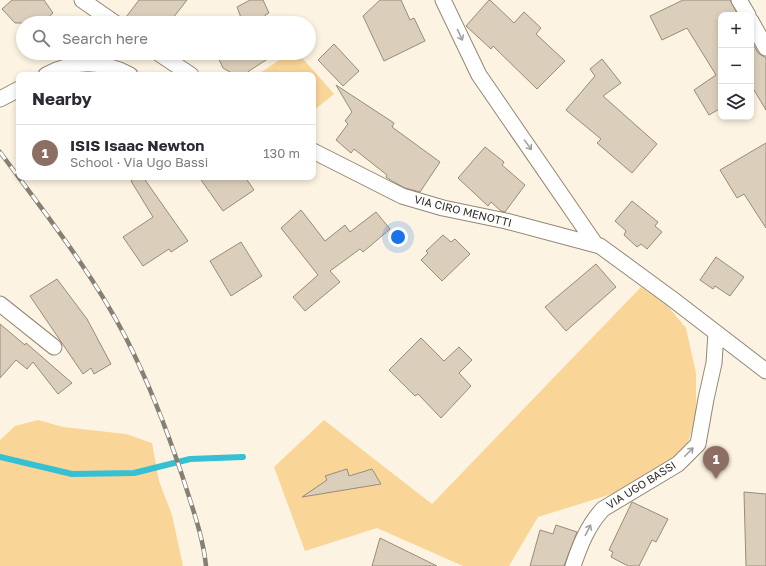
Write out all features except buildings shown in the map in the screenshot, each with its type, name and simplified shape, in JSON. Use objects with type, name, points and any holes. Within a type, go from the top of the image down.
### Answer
[{"type":"street","points":[[82,0],[105,16]]},
{"type":"street","name":"VIA CIRO MENOTTI","points":[[443,0],[479,75],[596,245]]},
{"type":"street","points":[[739,0],[746,12]]},
{"type":"street","points":[[754,26],[766,48]]},
{"type":"street","points":[[168,60],[186,72]]},
{"type":"street","points":[[53,72],[68,65],[83,63],[100,64],[124,72]]},
{"type":"street","points":[[0,99],[16,91]]},
{"type":"street","name":"VIA CIRO MENOTTI","points":[[316,153],[402,196],[443,208],[506,221],[600,246],[766,371]]},
{"type":"street","points":[[0,304],[54,347]]},
{"type":"street","name":"VIA UGO BASSI","points":[[573,566],[578,550],[593,520],[603,509],[678,464],[698,444],[714,363],[716,333]]},
{"type":"shaded area","points":[[280,60],[304,60],[315,72],[262,72]]},
{"type":"shaded area","points":[[316,74],[334,94],[316,109]]},
{"type":"shaded area","points":[[641,287],[665,303],[686,328],[696,373],[696,415],[687,446],[659,469],[615,493],[538,517],[509,566],[463,566],[377,528],[305,551],[274,467],[324,420],[432,504]]},
{"type":"shaded area","points":[[38,420],[63,427],[126,434],[152,443],[159,481],[172,515],[183,566],[0,566],[0,440],[15,426]]},
{"type":"waterway","points":[[0,457],[72,474],[134,473],[190,459],[243,457]]},
{"type":"railway","points":[[0,152],[16,174]]},
{"type":"railway","points":[[21,180],[83,266],[126,338],[150,389],[177,460],[200,533],[206,566]]},
{"type":"place","name":"ISIS Isaac Newton","points":[[716,479]]}]
